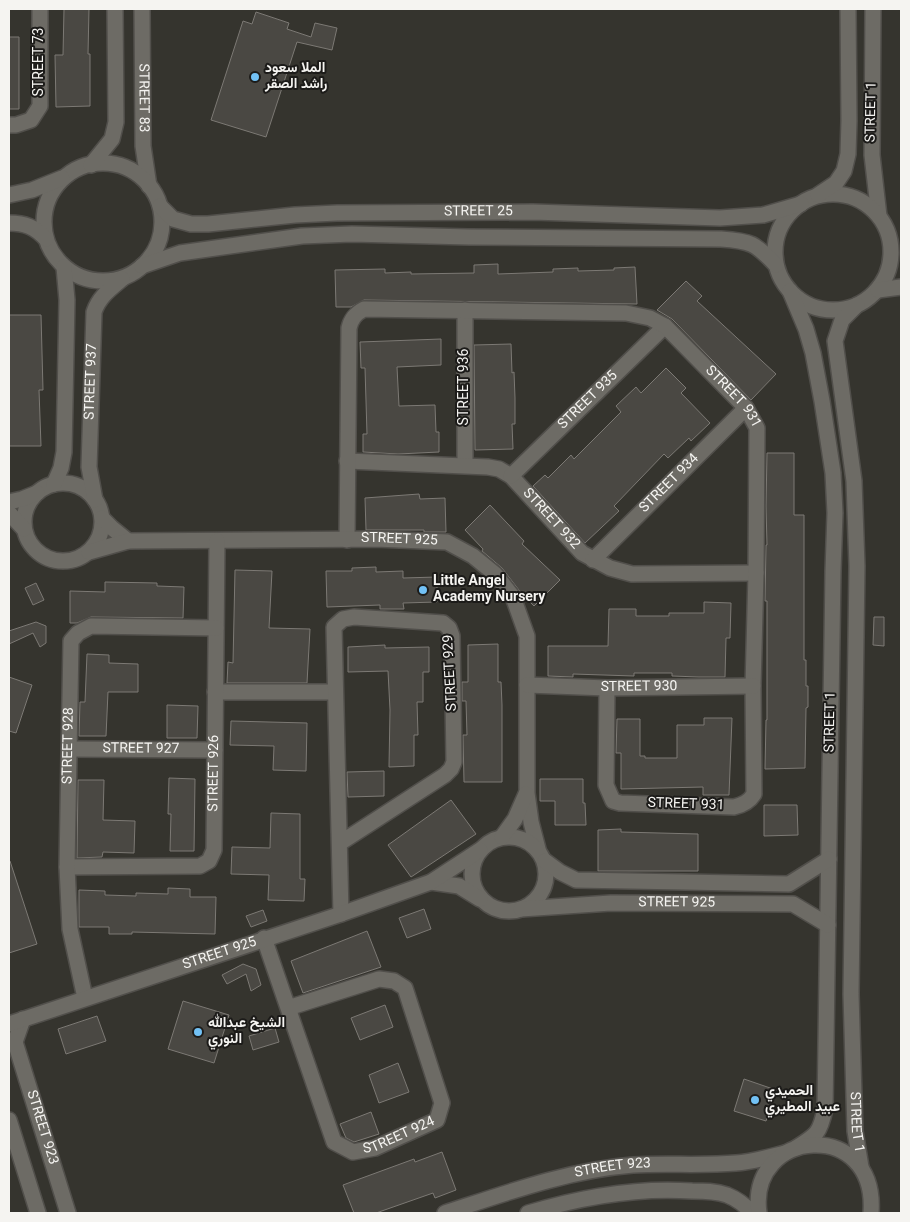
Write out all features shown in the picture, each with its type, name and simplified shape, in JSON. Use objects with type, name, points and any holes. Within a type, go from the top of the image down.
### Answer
[{"type":"street","name":"STREET 73","points":[[9,124],[16,125],[31,120],[40,106],[40,9]]},
{"type":"street","name":"STREET 83","points":[[91,165],[112,139],[116,122],[115,9]]},
{"type":"street","name":"STREET 83","points":[[142,9],[143,146],[149,186]]},
{"type":"street","name":"STREET 1","points":[[807,201],[836,183],[844,171],[848,154],[848,9]]},
{"type":"street","name":"STREET 1","points":[[873,9],[872,155],[879,216]]},
{"type":"street","points":[[9,195],[32,190],[65,177],[77,169],[91,165],[107,164],[123,167],[138,175],[149,186],[160,206],[162,222],[159,239],[153,254],[142,266],[125,277],[109,281],[93,281],[77,276],[64,267],[53,254],[46,239],[43,222],[46,205],[54,189],[65,177]]},
{"type":"street","points":[[890,237],[892,256],[888,274],[878,290],[857,306],[839,310],[821,309],[804,303],[790,291],[781,279],[776,265],[775,248],[779,230],[788,216],[807,201],[831,194],[849,196],[866,204],[879,216],[890,237],[901,249]]},
{"type":"street","name":"STREET 25","points":[[160,206],[173,219],[191,224],[208,224],[295,215],[337,213],[533,212],[720,218],[763,216],[807,201]]},
{"type":"street","points":[[9,223],[17,223],[38,230],[46,239]]},
{"type":"street","name":"STREET 25","points":[[142,266],[180,253],[218,247],[302,236],[352,234],[469,237],[721,238],[744,240],[760,249],[776,265]]},
{"type":"street","name":"STREET 937","points":[[54,484],[61,468],[64,452],[66,300],[64,267]]},
{"type":"street","name":"STREET 937","points":[[95,500],[89,467],[94,312],[101,296],[125,277]]},
{"type":"street","points":[[878,290],[901,287]]},
{"type":"street","name":"STREET 1","points":[[790,291],[806,329],[813,353],[833,473],[835,513],[825,1109],[821,1126],[816,1134],[791,1150]]},
{"type":"street","name":"STREET 1","points":[[857,306],[842,320],[835,341],[854,481],[856,592],[851,994],[855,1132],[861,1167]]},
{"type":"street","name":"STREET 931","points":[[347,540],[348,328],[354,316],[364,309],[626,313],[650,318],[665,326],[746,408],[757,428],[753,686],[754,794],[750,800],[745,804],[734,807],[620,803],[613,801],[606,785],[607,688]]},
{"type":"street","name":"STREET 936","points":[[465,310],[465,464]]},
{"type":"street","name":"STREET 935","points":[[511,476],[665,326]]},
{"type":"street","name":"STREET 934","points":[[593,560],[746,408]]},
{"type":"street","name":"STREET 932","points":[[347,461],[465,464],[499,469],[511,476],[582,553],[610,568],[632,574],[756,573]]},
{"type":"street","points":[[9,502],[37,493],[54,484],[73,484],[89,493],[95,500],[102,518],[128,541]]},
{"type":"street","points":[[24,529],[26,509],[37,493]]},
{"type":"street","points":[[9,513],[24,529],[31,546],[46,558],[54,561],[73,560],[89,552],[100,536],[102,518]]},
{"type":"street","name":"STREET 925","points":[[89,552],[128,541],[347,540],[446,542],[473,556],[495,574],[513,597],[527,636],[527,793],[531,822],[541,855],[560,872],[576,880],[789,884],[828,859]]},
{"type":"street","name":"STREET 926","points":[[67,867],[200,866],[208,861],[214,850],[217,541]]},
{"type":"street","points":[[833,587],[836,583],[848,580],[856,592]]},
{"type":"street","name":"STREET 929","points":[[340,844],[452,769],[454,762],[452,636],[449,628],[442,623],[354,617],[343,620],[334,627],[341,914]]},
{"type":"street","name":"STREET 928","points":[[86,998],[70,929],[67,867],[71,641],[78,633],[91,626],[216,628]]},
{"type":"street","name":"STREET 930","points":[[527,686],[607,688],[753,686]]},
{"type":"street","points":[[215,692],[335,692]]},
{"type":"street","name":"STREET 927","points":[[69,749],[215,750]]},
{"type":"street","name":"STREET 925","points":[[502,837],[515,819],[527,793]]},
{"type":"street","points":[[502,837],[522,838],[541,855],[547,878],[541,894],[529,906],[521,909],[503,911],[487,904],[476,891],[473,883],[473,866],[480,850],[486,844],[502,837]]},
{"type":"street","name":"STREET 925","points":[[16,1021],[341,914],[431,882],[480,850]]},
{"type":"street","name":"STREET 925","points":[[431,882],[459,886],[487,904]]},
{"type":"street","name":"STREET 925","points":[[521,909],[611,903],[793,904],[828,925]]},
{"type":"street","name":"STREET 924","points":[[264,938],[288,1008],[334,1142],[353,1152],[375,1148],[437,1120],[442,1103],[405,988],[394,981],[379,979],[288,1008]]},
{"type":"street","name":"STREET 923","points":[[16,1021],[12,1040],[68,1213]]},
{"type":"street","name":"STREET 923","points":[[9,1120],[38,1213]]},
{"type":"street","points":[[759,1213],[758,1195],[763,1178],[772,1164],[791,1150],[814,1144],[832,1147],[848,1154],[861,1167],[869,1181],[872,1197],[871,1213]]},
{"type":"street","name":"STREET 923","points":[[445,1213],[541,1183],[598,1170],[634,1165],[736,1163],[761,1159],[791,1150]]},
{"type":"street","name":"STREET 923","points":[[528,1213],[551,1206],[600,1196],[673,1190],[725,1194],[738,1200],[752,1213]]},
{"type":"building","points":[[64,9],[89,9],[90,106],[56,107],[55,55],[63,55]]},
{"type":"building","name":"الملا سعود راشد الصقر","points":[[256,12],[289,23],[287,29],[311,37],[315,23],[337,28],[332,50],[297,42],[266,137],[211,120],[243,21],[252,24]]},
{"type":"building","points":[[9,37],[19,37],[19,109],[9,109]]},
{"type":"building","points":[[498,264],[498,274],[553,272],[553,269],[578,268],[578,271],[614,270],[614,268],[635,267],[637,304],[364,300],[351,307],[336,307],[335,270],[385,269],[385,273],[411,272],[411,274],[474,273],[474,265]]},
{"type":"building","points":[[686,281],[702,296],[697,301],[776,374],[751,400],[672,319],[657,310]]},
{"type":"building","points":[[9,315],[41,315],[43,390],[39,390],[41,446],[9,446]]},
{"type":"building","points":[[441,339],[441,365],[397,367],[399,406],[435,405],[436,432],[439,432],[439,452],[398,454],[363,452],[363,434],[367,434],[365,368],[361,368],[360,342]]},
{"type":"building","points":[[511,344],[515,398],[515,424],[512,424],[513,449],[475,450],[474,345]]},
{"type":"building","points":[[666,368],[686,388],[681,393],[710,423],[691,441],[689,438],[668,458],[664,454],[614,506],[619,511],[585,543],[533,486],[545,475],[548,478],[571,455],[574,459],[621,412],[616,406],[636,387],[641,393]]},
{"type":"building","points":[[767,453],[794,453],[794,515],[804,515],[804,660],[806,660],[806,686],[808,686],[805,768],[765,769],[767,720],[767,601],[765,601]]},
{"type":"building","points":[[419,494],[420,499],[445,498],[446,532],[366,530],[365,498]]},
{"type":"building","points":[[490,505],[524,541],[522,544],[560,580],[534,606],[502,568],[482,551],[483,549],[465,530]]},
{"type":"building","points":[[376,567],[376,572],[403,571],[403,578],[437,577],[437,602],[403,603],[404,609],[380,609],[380,605],[327,607],[326,571],[352,571],[352,568]]},
{"type":"building","points":[[235,570],[272,571],[269,628],[310,629],[307,683],[227,683],[228,662],[233,663]]},
{"type":"building","points":[[105,582],[157,583],[157,586],[184,587],[183,618],[91,617],[77,623],[70,623],[70,591],[105,592]]},
{"type":"building","points":[[36,583],[44,600],[33,605],[25,588]]},
{"type":"building","points":[[704,602],[731,603],[730,638],[726,638],[725,677],[672,676],[672,673],[634,673],[634,676],[573,674],[573,677],[548,676],[548,646],[608,646],[609,609],[636,609],[636,616],[669,616],[669,613],[704,613]]},
{"type":"building","points":[[874,617],[884,617],[884,646],[873,645]]},
{"type":"building","points":[[36,622],[46,626],[46,643],[40,647],[33,633],[9,644],[9,631]]},
{"type":"building","points":[[498,644],[498,682],[501,682],[502,705],[502,782],[464,782],[463,735],[467,735],[466,701],[462,701],[462,682],[468,682],[468,645]]},
{"type":"building","points":[[385,645],[385,648],[429,647],[429,672],[423,672],[423,702],[417,702],[418,735],[414,735],[414,766],[389,767],[390,710],[388,671],[348,672],[348,647]]},
{"type":"building","points":[[87,654],[109,655],[109,663],[138,664],[138,692],[108,692],[106,736],[79,736],[80,702],[85,702]]},
{"type":"building","points":[[9,677],[32,685],[16,733],[9,731]]},
{"type":"building","points":[[167,705],[198,706],[197,738],[167,738]]},
{"type":"building","points":[[704,718],[732,718],[729,795],[703,795],[703,787],[621,789],[621,753],[616,753],[617,719],[640,719],[640,756],[645,756],[645,758],[677,758],[677,725],[704,725]]},
{"type":"building","points":[[231,721],[307,723],[306,771],[273,770],[274,746],[230,745]]},
{"type":"building","points":[[384,771],[384,796],[348,797],[347,772]]},
{"type":"building","points":[[169,778],[195,779],[194,851],[170,851],[171,814],[168,814]]},
{"type":"building","points":[[540,779],[583,779],[583,803],[585,803],[586,825],[555,825],[555,801],[540,801]]},
{"type":"building","points":[[78,780],[104,780],[103,820],[135,821],[134,853],[103,852],[102,857],[77,858]]},
{"type":"building","points":[[451,800],[476,834],[411,877],[388,845]]},
{"type":"building","points":[[764,805],[797,805],[798,835],[764,836]]},
{"type":"building","points":[[271,813],[300,814],[300,879],[305,879],[304,901],[268,900],[269,875],[231,874],[232,847],[270,848]]},
{"type":"building","points":[[621,829],[621,832],[698,834],[698,871],[598,871],[598,830]]},
{"type":"building","points":[[9,861],[37,944],[9,953]]},
{"type":"building","points":[[168,888],[190,889],[190,897],[216,897],[215,934],[132,932],[132,934],[109,934],[109,927],[79,927],[79,890],[105,891],[105,895],[136,896],[136,893],[168,894]]},
{"type":"building","points":[[424,909],[431,929],[407,938],[399,918]]},
{"type":"building","points":[[263,910],[267,921],[251,927],[246,916]]},
{"type":"building","points":[[367,931],[381,967],[303,993],[291,961]]},
{"type":"building","points":[[243,964],[256,969],[261,985],[251,991],[246,974],[227,984],[222,975]]},
{"type":"building","name":"الشيخ عبدالله النوري","points":[[183,1001],[229,1015],[214,1063],[168,1049]]},
{"type":"building","points":[[385,1005],[393,1027],[360,1040],[351,1018]]},
{"type":"building","points":[[97,1016],[106,1041],[66,1054],[58,1029]]},
{"type":"building","points":[[275,1028],[279,1042],[253,1050],[249,1036]]},
{"type":"building","points":[[398,1063],[409,1092],[379,1103],[369,1075]]},
{"type":"building","name":"الحميدي عبيد المطيري","points":[[744,1079],[776,1090],[766,1121],[734,1111]]},
{"type":"building","points":[[371,1112],[379,1134],[354,1142],[346,1138],[340,1124]]},
{"type":"building","points":[[442,1152],[456,1190],[435,1198],[433,1193],[376,1213],[354,1213],[343,1185],[414,1159],[415,1162]]},
{"type":"place","name":"الملا سعود راشد الصقر","points":[[255,77]]},
{"type":"place","name":"Little Angel Academy Nursery","points":[[423,590]]},
{"type":"place","name":"الشيخ عبدالله النوري","points":[[198,1032]]},
{"type":"place","name":"الحميدي عبيد المطيري","points":[[755,1100]]}]
